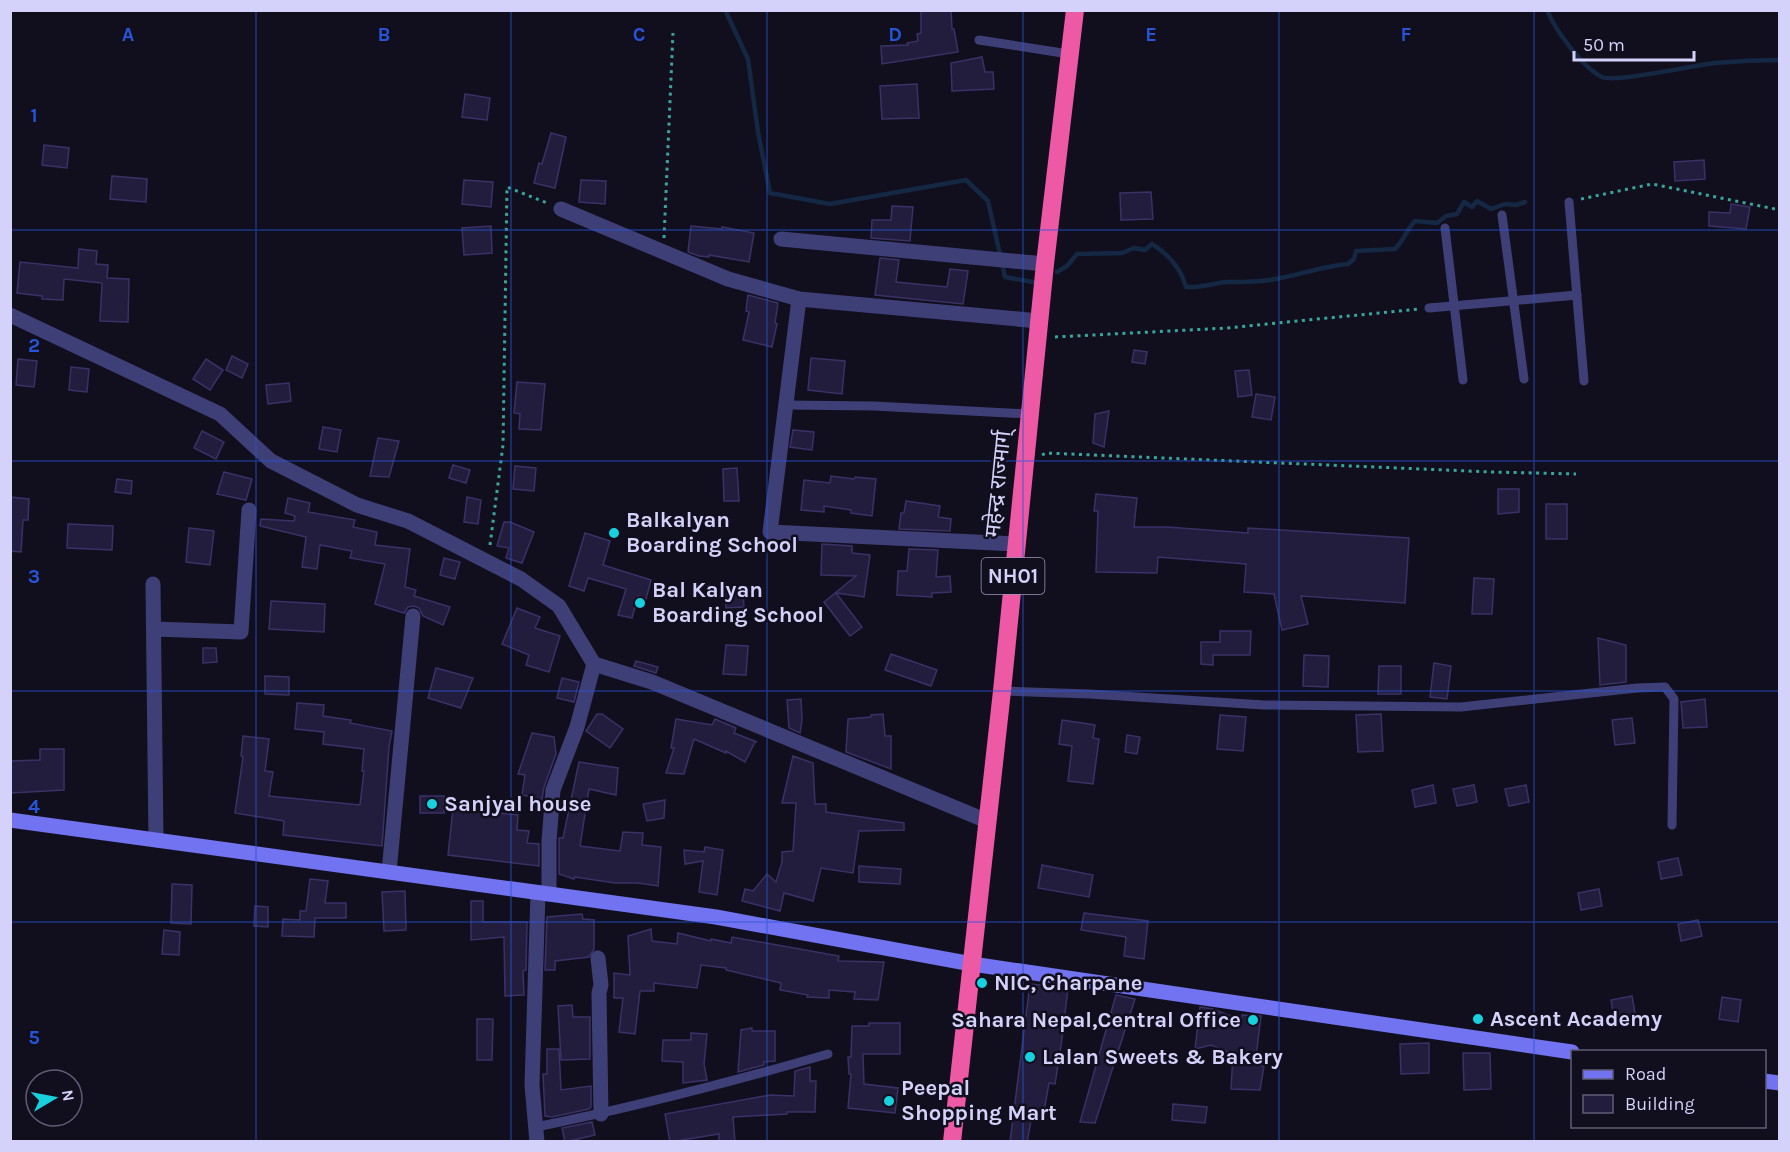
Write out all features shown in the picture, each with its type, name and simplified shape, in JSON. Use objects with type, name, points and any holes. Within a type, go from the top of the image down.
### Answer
[{"type":"highway","name":"महेन्द्र राज्मार्ग्","points":[[952,1142],[1075,10]]},
{"type":"street","points":[[561,209],[728,279],[800,299],[1039,329]]},
{"type":"street","points":[[782,239],[1046,264]]},
{"type":"street","points":[[800,299],[770,532],[1016,544]]},
{"type":"street","points":[[10,315],[220,414],[271,460],[357,505],[408,521],[521,579],[560,606],[594,664],[652,682],[987,821]]},
{"type":"street","points":[[154,629],[241,632],[249,510]]},
{"type":"street","points":[[153,584],[156,840]]},
{"type":"street","points":[[389,872],[412,616]]},
{"type":"street","points":[[537,1134],[532,1085],[543,893],[553,790],[577,727],[594,664]]},
{"type":"street","points":[[10,820],[716,917],[972,964],[1571,1052]]},
{"type":"street","points":[[598,958],[601,985],[599,993],[601,1114]]},
{"type":"lane","points":[[980,40],[1069,54]]},
{"type":"lane","points":[[1569,202],[1584,381]]},
{"type":"lane","points":[[1502,215],[1524,379]]},
{"type":"lane","points":[[1445,228],[1463,380]]},
{"type":"lane","points":[[1429,308],[1577,295]]},
{"type":"lane","points":[[786,405],[874,406],[1030,414]]},
{"type":"lane","points":[[1002,692],[1089,693],[1263,705],[1461,707],[1665,687],[1674,699],[1672,825]]},
{"type":"lane","points":[[537,1134],[601,1114],[731,1082],[828,1054]]},
{"type":"path","points":[[663,251],[673,33]]},
{"type":"path","points":[[1569,202],[1652,184],[1779,210]]},
{"type":"path","points":[[488,562],[503,445],[507,187],[561,209]]},
{"type":"path","points":[[1039,329],[1078,337],[1227,328],[1429,308]]},
{"type":"path","points":[[1024,464],[1046,453],[1576,474]]},
{"type":"building","points":[[921,10],[951,10],[952,29],[954,29],[958,52],[882,64],[881,46],[908,45],[907,43],[918,41],[917,34],[921,33]]},
{"type":"building","points":[[982,57],[985,72],[993,72],[994,89],[952,91],[951,63]]},
{"type":"building","points":[[917,84],[919,118],[882,119],[880,86]]},
{"type":"building","points":[[465,94],[490,98],[487,120],[462,117]]},
{"type":"building","points":[[551,133],[566,137],[555,188],[534,183]]},
{"type":"building","points":[[44,145],[69,148],[67,168],[42,165]]},
{"type":"building","points":[[1704,160],[1705,179],[1675,181],[1674,162]]},
{"type":"building","points":[[112,176],[147,179],[146,202],[110,199]]},
{"type":"building","points":[[464,180],[493,182],[491,207],[462,204]]},
{"type":"building","points":[[581,180],[606,181],[605,204],[579,202]]},
{"type":"building","points":[[1151,192],[1153,219],[1121,220],[1120,193]]},
{"type":"building","points":[[1731,204],[1750,207],[1746,229],[1709,226],[1709,212],[1730,213]]},
{"type":"building","points":[[892,206],[913,207],[910,241],[871,238],[872,220],[891,220]]},
{"type":"building","points":[[491,226],[492,253],[464,255],[462,228]]},
{"type":"building","points":[[691,226],[722,229],[722,227],[754,233],[749,262],[709,255],[709,257],[699,256],[688,252]]},
{"type":"building","points":[[79,249],[97,251],[96,264],[108,265],[107,278],[129,279],[128,322],[100,321],[102,283],[64,279],[63,300],[42,299],[42,296],[17,293],[20,262],[78,268]]},
{"type":"building","points":[[880,258],[899,260],[896,282],[947,287],[950,269],[968,271],[963,304],[875,295]]},
{"type":"building","points":[[748,295],[778,303],[775,323],[777,324],[772,347],[743,340],[749,312],[746,311]]},
{"type":"building","points":[[1134,350],[1147,352],[1145,364],[1132,362]]},
{"type":"building","points":[[232,356],[248,364],[242,378],[226,370]]},
{"type":"building","points":[[811,358],[845,361],[842,394],[808,390]]},
{"type":"building","points":[[18,359],[37,361],[34,387],[16,385]]},
{"type":"building","points":[[206,359],[223,370],[210,390],[193,379]]},
{"type":"building","points":[[71,367],[89,369],[87,392],[69,390]]},
{"type":"building","points":[[1249,370],[1252,395],[1238,397],[1235,371]]},
{"type":"building","points":[[517,382],[545,384],[541,430],[519,429],[520,414],[514,413]]},
{"type":"building","points":[[289,383],[291,401],[268,404],[266,385]]},
{"type":"building","points":[[1256,394],[1275,397],[1271,420],[1252,417]]},
{"type":"building","points":[[1109,411],[1104,447],[1093,443],[1095,414]]},
{"type":"building","points":[[323,427],[341,430],[337,452],[319,449]]},
{"type":"building","points":[[793,430],[814,432],[812,450],[790,447]]},
{"type":"building","points":[[202,431],[224,442],[216,459],[194,448]]},
{"type":"building","points":[[378,438],[399,441],[389,477],[370,476]]},
{"type":"building","points":[[453,465],[470,470],[466,483],[449,478]]},
{"type":"building","points":[[515,466],[536,468],[534,491],[513,489]]},
{"type":"building","points":[[737,468],[739,501],[724,501],[723,469]]},
{"type":"building","points":[[224,472],[252,479],[246,500],[217,494]]},
{"type":"building","points":[[831,476],[876,479],[872,516],[824,506],[824,512],[801,510],[804,480],[830,483]]},
{"type":"building","points":[[117,479],[132,481],[131,494],[115,492]]},
{"type":"building","points":[[1498,489],[1519,489],[1519,512],[1498,514]]},
{"type":"building","points":[[1096,494],[1137,498],[1134,527],[1248,533],[1248,528],[1409,538],[1405,603],[1301,596],[1308,624],[1282,630],[1274,594],[1244,592],[1246,564],[1158,557],[1157,573],[1096,572],[1098,511],[1094,511]]},
{"type":"building","points":[[10,497],[29,499],[28,520],[23,520],[21,552],[10,551]]},
{"type":"building","points":[[467,497],[481,500],[478,524],[464,522]]},
{"type":"building","points":[[288,498],[310,503],[308,512],[355,520],[353,527],[377,532],[375,545],[410,549],[405,587],[416,590],[414,596],[450,607],[443,625],[423,616],[419,608],[414,606],[408,607],[404,613],[375,604],[385,564],[350,558],[352,551],[320,545],[317,569],[302,567],[306,537],[260,526],[261,519],[294,521],[295,516],[285,513]]},
{"type":"building","points":[[906,501],[940,506],[938,517],[951,519],[950,531],[899,529],[901,513],[904,513]]},
{"type":"building","points":[[1546,504],[1567,504],[1567,539],[1546,539]]},
{"type":"building","points":[[504,522],[510,522],[534,532],[522,563],[506,558],[509,548],[497,546]]},
{"type":"building","points":[[68,524],[113,526],[112,550],[67,548]]},
{"type":"building","points":[[189,528],[214,531],[210,565],[186,562]]},
{"type":"building","points":[[585,533],[610,541],[603,565],[651,580],[646,599],[638,596],[632,618],[618,615],[626,589],[588,578],[584,591],[569,586]]},
{"type":"building","points":[[822,544],[852,546],[852,553],[870,555],[864,597],[836,593],[862,627],[850,636],[824,602],[856,576],[821,575]]},
{"type":"building","points":[[909,549],[938,550],[936,577],[950,576],[951,592],[932,593],[932,597],[897,595],[898,571],[907,571]]},
{"type":"building","points":[[444,558],[460,562],[455,579],[440,575]]},
{"type":"building","points":[[1474,578],[1494,579],[1492,614],[1472,614]]},
{"type":"building","points":[[743,592],[744,607],[726,608],[725,593]]},
{"type":"building","points":[[271,601],[325,604],[324,632],[269,629]]},
{"type":"building","points":[[517,608],[540,617],[535,628],[560,636],[549,672],[526,665],[529,655],[502,644]]},
{"type":"building","points":[[1220,631],[1251,631],[1250,655],[1213,655],[1213,665],[1201,664],[1201,642],[1220,642]]},
{"type":"building","points":[[1598,638],[1626,645],[1626,682],[1600,685]]},
{"type":"building","points":[[726,645],[748,646],[746,675],[723,674]]},
{"type":"building","points":[[203,648],[216,648],[217,662],[203,663]]},
{"type":"building","points":[[891,654],[937,670],[931,686],[885,670]]},
{"type":"building","points":[[1304,655],[1329,656],[1328,687],[1303,686]]},
{"type":"building","points":[[636,661],[658,667],[656,673],[634,666]]},
{"type":"building","points":[[1434,663],[1451,666],[1447,699],[1430,697]]},
{"type":"building","points":[[1379,666],[1401,666],[1401,694],[1378,694]]},
{"type":"building","points":[[436,668],[473,678],[461,708],[428,698]]},
{"type":"building","points":[[265,676],[289,677],[289,695],[265,694]]},
{"type":"building","points":[[562,678],[579,682],[574,702],[557,698]]},
{"type":"building","points":[[801,699],[800,733],[789,728],[787,700]]},
{"type":"building","points":[[1705,699],[1707,727],[1683,728],[1681,702]]},
{"type":"building","points":[[297,703],[324,705],[323,716],[351,720],[350,723],[392,731],[382,846],[283,835],[284,821],[235,813],[243,757],[241,756],[243,736],[269,739],[265,771],[273,772],[269,796],[360,805],[364,749],[323,744],[324,732],[295,729]]},
{"type":"building","points":[[597,714],[602,714],[623,729],[610,748],[586,731]]},
{"type":"building","points":[[883,714],[885,736],[891,736],[891,769],[846,752],[848,719]]},
{"type":"building","points":[[1381,714],[1383,751],[1358,752],[1356,715]]},
{"type":"building","points":[[1220,715],[1246,717],[1243,751],[1217,749]]},
{"type":"building","points":[[1632,718],[1635,743],[1615,745],[1612,720]]},
{"type":"building","points":[[676,719],[712,725],[715,719],[736,728],[734,733],[757,742],[745,762],[726,751],[726,753],[694,739],[684,774],[666,773],[674,748],[671,748]]},
{"type":"building","points":[[1062,720],[1095,725],[1093,738],[1099,739],[1093,784],[1068,781],[1072,746],[1059,744]]},
{"type":"building","points":[[532,733],[554,737],[556,754],[542,799],[522,795],[525,775],[518,774]]},
{"type":"building","points":[[1127,735],[1140,737],[1137,754],[1125,752]]},
{"type":"building","points":[[40,749],[64,749],[64,790],[11,793],[10,761],[40,760]]},
{"type":"building","points":[[793,756],[813,763],[815,804],[826,804],[826,812],[904,823],[904,830],[859,831],[853,873],[821,868],[813,901],[784,893],[780,911],[742,901],[745,889],[753,891],[767,874],[776,882],[782,862],[782,852],[793,851],[796,803],[782,803]]},
{"type":"building","points":[[579,762],[618,768],[616,795],[589,789],[580,846],[620,851],[623,832],[643,833],[642,845],[661,847],[658,886],[575,877],[574,879],[559,874],[559,838],[563,838]]},
{"type":"building","points":[[1433,785],[1436,803],[1415,807],[1412,790]]},
{"type":"building","points":[[1474,785],[1477,802],[1457,806],[1453,789]]},
{"type":"building","points":[[1526,785],[1529,802],[1509,806],[1505,789]]},
{"type":"building","name":"Sanjyal house","points":[[420,796],[444,796],[444,813],[420,813]]},
{"type":"building","points":[[665,800],[664,818],[647,821],[643,804]]},
{"type":"building","points":[[453,808],[518,815],[517,830],[529,831],[527,843],[539,844],[539,866],[448,855]]},
{"type":"building","points":[[705,847],[723,850],[717,895],[699,892],[703,861],[685,864],[684,850],[704,852]]},
{"type":"building","points":[[1678,858],[1682,875],[1661,879],[1658,862]]},
{"type":"building","points":[[1042,865],[1093,875],[1089,897],[1038,888]]},
{"type":"building","points":[[859,866],[901,869],[900,884],[859,882]]},
{"type":"building","points":[[310,879],[328,881],[325,903],[346,903],[346,918],[315,918],[314,937],[282,936],[283,919],[300,920],[300,911],[306,911]]},
{"type":"building","points":[[172,884],[192,885],[191,924],[171,923]]},
{"type":"building","points":[[1599,889],[1602,906],[1581,910],[1578,893]]},
{"type":"building","points":[[405,891],[406,930],[384,931],[382,892]]},
{"type":"building","points":[[471,901],[483,901],[483,922],[527,922],[526,970],[523,971],[524,995],[505,996],[504,937],[471,940]]},
{"type":"building","points":[[255,906],[268,907],[268,927],[254,926]]},
{"type":"building","points":[[1084,913],[1148,921],[1144,959],[1124,956],[1126,937],[1081,930]]},
{"type":"building","points":[[582,914],[583,919],[594,920],[594,949],[589,957],[555,961],[555,970],[545,970],[547,917]]},
{"type":"building","points":[[1698,920],[1702,936],[1681,941],[1678,924]]},
{"type":"building","points":[[651,929],[652,941],[677,944],[678,933],[731,943],[732,937],[839,956],[838,961],[884,962],[878,1000],[854,999],[855,992],[829,990],[829,998],[807,997],[808,995],[780,990],[781,983],[726,970],[726,968],[701,965],[697,988],[654,983],[654,991],[640,991],[635,1034],[619,1032],[623,998],[614,998],[614,973],[630,975],[628,936]]},
{"type":"building","points":[[164,930],[180,932],[179,955],[162,954]]},
{"type":"building","points":[[1030,984],[1068,988],[1062,1039],[1055,1084],[1049,1083],[1043,1117],[1032,1116],[1027,1142],[1010,1142]]},
{"type":"building","points":[[1116,995],[1135,999],[1095,1123],[1080,1122]]},
{"type":"building","points":[[1632,996],[1635,1013],[1614,1018],[1611,1000]]},
{"type":"building","points":[[1722,997],[1741,1000],[1738,1022],[1719,1019]]},
{"type":"building","points":[[572,1005],[573,1017],[590,1017],[590,1059],[561,1060],[558,1006]]},
{"type":"building","points":[[1200,1007],[1213,1009],[1241,1020],[1242,1015],[1261,1016],[1255,1065],[1264,1066],[1260,1090],[1231,1089],[1233,1054],[1211,1045],[1195,1049]]},
{"type":"building","points":[[477,1019],[493,1019],[492,1060],[477,1060]]},
{"type":"building","points":[[869,1023],[900,1023],[900,1054],[863,1054],[864,1084],[898,1088],[895,1113],[848,1108],[851,1074],[849,1074],[848,1057],[851,1057],[852,1026],[869,1026]]},
{"type":"building","points":[[752,1028],[752,1031],[775,1031],[775,1061],[764,1062],[764,1065],[738,1072],[741,1030]]},
{"type":"building","points":[[691,1033],[707,1034],[704,1064],[707,1080],[683,1083],[683,1062],[662,1061],[663,1040],[691,1040]]},
{"type":"building","points":[[1429,1043],[1429,1073],[1401,1074],[1400,1044]]},
{"type":"building","points":[[547,1049],[559,1049],[561,1090],[591,1086],[591,1107],[589,1109],[552,1117],[545,1116],[543,1074],[547,1074]]},
{"type":"building","points":[[1463,1053],[1490,1053],[1491,1089],[1464,1090]]},
{"type":"building","points":[[810,1067],[810,1081],[816,1081],[815,1112],[733,1117],[735,1142],[719,1142],[719,1134],[670,1142],[665,1114],[770,1095],[794,1096],[795,1071]]},
{"type":"building","points":[[1173,1104],[1207,1107],[1205,1123],[1172,1120]]},
{"type":"building","points":[[592,1122],[595,1135],[565,1142],[562,1128]]},
{"type":"waterway","points":[[725,10],[748,59],[758,132],[770,193],[830,204],[966,180],[988,201],[1005,277],[1038,283]]},
{"type":"waterway","points":[[1547,10],[1570,48],[1587,66],[1602,77],[1622,78],[1715,63],[1780,60]]},
{"type":"waterway","points":[[1057,272],[1067,266],[1077,254],[1122,253],[1134,248],[1145,250],[1152,244],[1173,262],[1186,287],[1270,280],[1348,264],[1354,259],[1356,251],[1395,249],[1415,221],[1437,223],[1446,216],[1457,214],[1464,202],[1472,207],[1477,201],[1491,209],[1505,204],[1516,205],[1525,202]]},
{"type":"place","name":"Balkalyan Boarding School","points":[[614,533]]},
{"type":"place","name":"Bal Kalyan Boarding School","points":[[640,603]]},
{"type":"place","name":"Sanjyal house","points":[[432,804]]},
{"type":"place","name":"NIC, Charpane","points":[[982,983]]},
{"type":"place","name":"Ascent Academy","points":[[1478,1019]]},
{"type":"place","name":"Sahara Nepal,Central Office","points":[[1253,1020]]},
{"type":"place","name":"Lalan Sweets & Bakery","points":[[1030,1057]]},
{"type":"place","name":"Peepal Shopping Mart","points":[[889,1101]]}]
